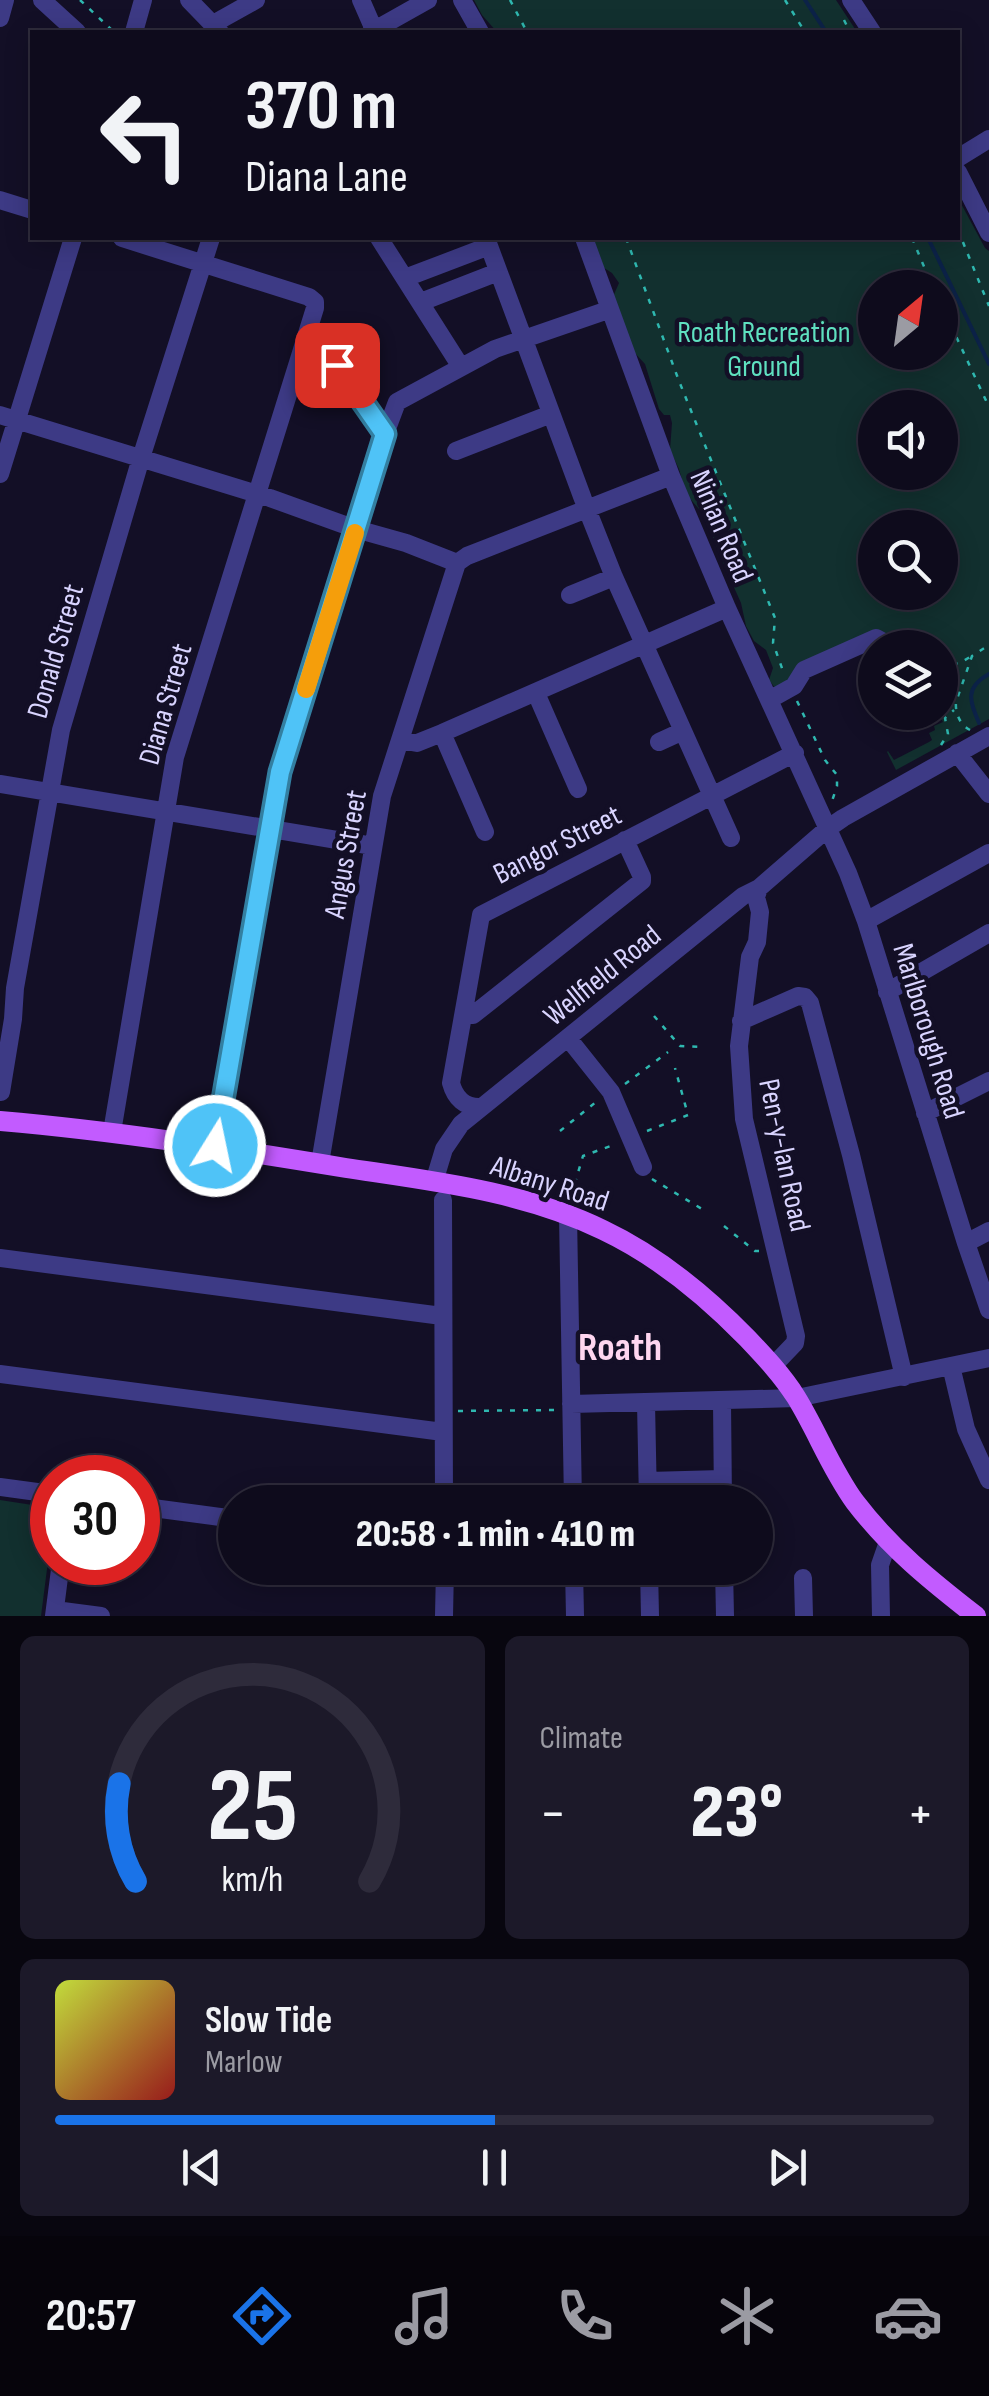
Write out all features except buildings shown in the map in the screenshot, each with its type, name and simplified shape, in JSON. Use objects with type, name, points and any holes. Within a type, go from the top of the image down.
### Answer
[{"type":"main road","name":"Albany Road","points":[[0,1121],[112,1132],[320,1164],[439,1198],[514,1198],[569,1205],[674,1272],[718,1311],[772,1366],[796,1398],[854,1501],[888,1542],[976,1616]]},
{"type":"street","points":[[0,18],[6,0]]},
{"type":"street","points":[[42,0],[74,30]]},
{"type":"street","points":[[135,30],[144,0]]},
{"type":"street","points":[[189,0],[217,28],[256,0]]},
{"type":"street","points":[[361,0],[373,30]]},
{"type":"street","points":[[377,30],[428,0]]},
{"type":"street","points":[[462,0],[479,30]]},
{"type":"street","points":[[851,0],[871,30]]},
{"type":"street","points":[[960,157],[989,139]]},
{"type":"street","points":[[960,176],[989,232]]},
{"type":"street","points":[[0,200],[30,209]]},
{"type":"street","points":[[0,474],[8,418],[72,240]]},
{"type":"street","points":[[128,240],[202,263]]},
{"type":"street","name":"Donald Street","points":[[0,1092],[60,730],[209,240]]},
{"type":"street","points":[[380,240],[461,367]]},
{"type":"street","name":"Ninian Road","points":[[585,240],[672,476],[827,829]]},
{"type":"street","points":[[405,278],[487,242],[614,577],[732,838]]},
{"type":"street","name":"Diana Street","points":[[112,1132],[179,743],[315,308],[315,302],[308,297],[202,263]]},
{"type":"street","points":[[422,302],[498,272]]},
{"type":"street","points":[[215,1146],[280,772],[397,402],[495,350],[608,310]]},
{"type":"street","points":[[301,354],[337,365],[385,434]]},
{"type":"street","points":[[456,451],[551,414]]},
{"type":"street","points":[[8,418],[258,494],[457,563],[672,476]]},
{"type":"street","name":"Angus Street","points":[[320,1164],[382,796],[457,563]]},
{"type":"street","points":[[570,595],[614,577]]},
{"type":"street","points":[[400,740],[417,742],[442,733],[727,608]]},
{"type":"street","points":[[770,700],[792,688],[804,670],[858,647]]},
{"type":"street","points":[[536,692],[578,789]]},
{"type":"street","points":[[659,742],[683,731]]},
{"type":"street","points":[[442,733],[486,832]]},
{"type":"street","points":[[827,829],[949,750],[980,736]]},
{"type":"street","points":[[949,750],[989,794]]},
{"type":"street","name":"Bangor Street","points":[[481,1106],[465,1104],[452,1083],[481,915],[794,753]]},
{"type":"street","points":[[0,784],[373,846]]},
{"type":"street","name":"Wellfield Road","points":[[439,1198],[444,1149],[461,1124],[827,829]]},
{"type":"street","name":"Marlborough Road","points":[[827,829],[866,921],[989,1310]]},
{"type":"street","points":[[464,1014],[474,1015],[642,881],[624,840]]},
{"type":"street","points":[[866,921],[989,852]]},
{"type":"street","name":"Pen-y-lan Road","points":[[758,888],[758,942],[750,958],[739,1046],[744,1119],[796,1336],[795,1344],[772,1366]]},
{"type":"street","points":[[887,992],[989,932]]},
{"type":"street","points":[[741,1021],[798,996],[810,1003],[904,1376]]},
{"type":"street","points":[[568,1038],[611,1092],[645,1171]]},
{"type":"street","points":[[926,1113],[989,1081]]},
{"type":"street","points":[[439,1198],[444,1485]]},
{"type":"street","points":[[569,1205],[573,1485]]},
{"type":"street","points":[[966,1243],[989,1232]]},
{"type":"street","points":[[0,1258],[442,1316]]},
{"type":"street","points":[[571,1407],[796,1398],[989,1358]]},
{"type":"street","points":[[951,1366],[966,1430],[989,1480]]},
{"type":"street","points":[[0,1374],[443,1432]]},
{"type":"street","points":[[722,1402],[722,1485]]},
{"type":"street","points":[[646,1403],[648,1485]]},
{"type":"street","points":[[648,1481],[722,1479]]},
{"type":"street","points":[[0,1487],[30,1491]]},
{"type":"street","points":[[160,1509],[218,1517]]},
{"type":"street","points":[[881,1616],[880,1565],[888,1542]]},
{"type":"street","points":[[803,1578],[804,1616]]},
{"type":"street","points":[[57,1585],[54,1613],[101,1616]]},
{"type":"street","points":[[444,1616],[445,1585]]},
{"type":"street","points":[[574,1585],[575,1616]]},
{"type":"street","points":[[650,1585],[650,1616]]},
{"type":"street","points":[[724,1585],[725,1616]]},
{"type":"path","points":[[80,0],[112,30]]},
{"type":"path","points":[[510,0],[526,30]]},
{"type":"path","points":[[785,0],[804,30]]},
{"type":"path","points":[[960,235],[989,306]]},
{"type":"path","points":[[627,240],[775,618],[774,651],[825,760],[837,774],[835,793]]},
{"type":"path","points":[[913,240],[926,270]]},
{"type":"path","points":[[958,341],[989,407]]},
{"type":"path","points":[[974,646],[977,652]]},
{"type":"path","points":[[958,663],[989,646]]},
{"type":"path","points":[[958,693],[972,656]]},
{"type":"path","points":[[958,716],[962,726],[980,736]]},
{"type":"path","points":[[947,730],[949,750]]},
{"type":"path","points":[[654,1016],[680,1046],[704,1047]]},
{"type":"path","points":[[620,1088],[668,1052]]},
{"type":"path","points":[[647,1131],[688,1114],[675,1068]]},
{"type":"path","points":[[560,1131],[602,1098]]},
{"type":"path","points":[[569,1205],[583,1156],[617,1144]]},
{"type":"path","points":[[645,1171],[707,1212]]},
{"type":"path","points":[[724,1226],[756,1251],[762,1250]]},
{"type":"path","points":[[443,1411],[571,1407]]},
{"type":"green space","points":[[474,0],[836,0],[856,30],[495,30]]},
{"type":"green space","name":"Roath Recreation Ground","points":[[960,202],[989,251],[989,719],[896,770],[887,752],[894,760],[932,740],[929,733],[935,730],[958,730],[958,630],[858,630],[858,649],[799,671],[776,689],[769,680],[773,668],[766,650],[754,641],[746,626],[741,603],[706,517],[686,494],[670,450],[670,415],[659,409],[645,364],[633,351],[612,299],[619,283],[601,266],[590,240],[960,240]]},
{"type":"green space","points":[[0,1500],[30,1505],[30,1585],[45,1585],[41,1616],[0,1616]]},
{"type":"waterway","points":[[805,0],[825,30]]},
{"type":"waterway","points":[[929,240],[989,364]]},
{"type":"waterway","points":[[979,723],[972,690],[989,674]]},
{"type":"slow traffic","points":[[306,689],[355,533]]},
{"type":"district","name":"Roath","points":[[620,1346]]},
{"type":"route","points":[[215,1146],[280,772],[385,434],[337,365]]}]
